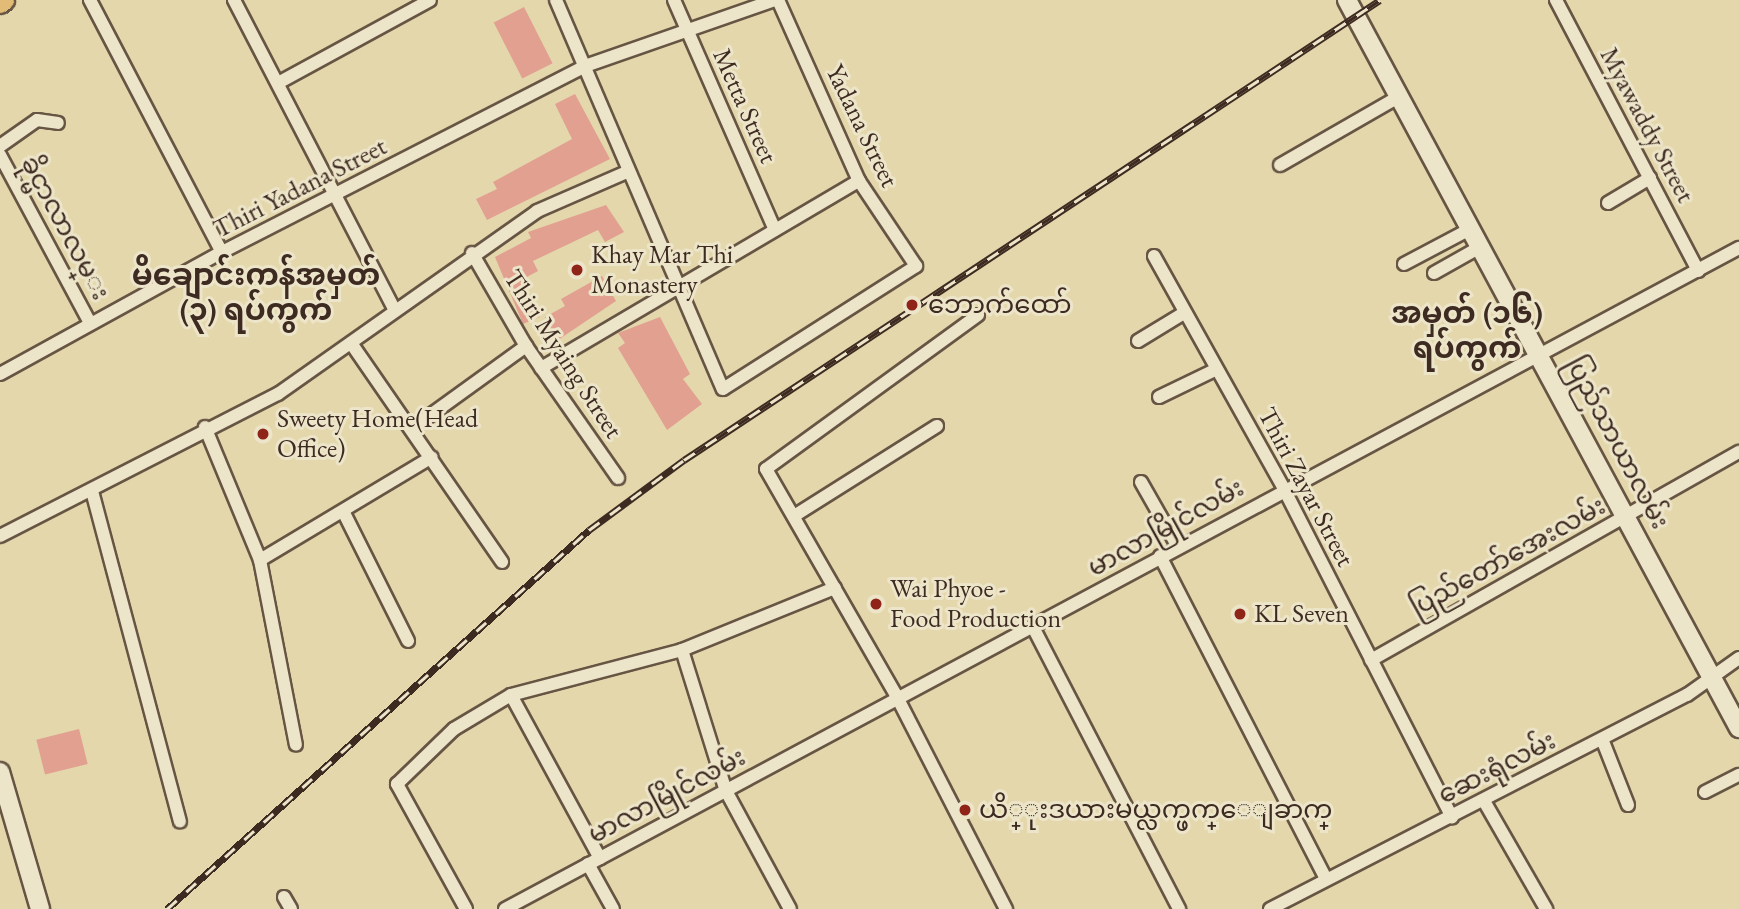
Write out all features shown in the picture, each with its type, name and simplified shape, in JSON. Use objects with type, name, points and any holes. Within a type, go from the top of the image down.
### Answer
[{"type":"street","points":[[90,0],[222,252]]},
{"type":"street","points":[[234,0],[394,311]]},
{"type":"street","points":[[278,83],[430,0]]},
{"type":"street","points":[[556,0],[629,171],[675,289]]},
{"type":"street","name":"Metta Street","points":[[674,0],[775,230]]},
{"type":"street","name":"Thiri Yadana Street","points":[[0,374],[222,252],[337,196],[585,66],[685,28],[776,0]]},
{"type":"street","name":"Yadana Street","points":[[675,289],[723,390],[916,266],[859,181],[776,0]]},
{"type":"street","name":"ပြည်သာယာလမ်း","points":[[1347,0],[1737,721]]},
{"type":"street","name":"Myawaddy Street","points":[[1556,0],[1698,271]]},
{"type":"street","points":[[1280,165],[1400,96]]},
{"type":"street","points":[[0,146],[37,120],[58,123]]},
{"type":"street","name":"ခိုင္မာလာလမ္း","points":[[0,155],[90,323]]},
{"type":"street","points":[[0,536],[92,491],[205,427],[278,394],[472,253],[537,211],[629,171]]},
{"type":"street","points":[[1608,203],[1650,178]]},
{"type":"street","points":[[541,368],[859,181]]},
{"type":"street","points":[[1404,264],[1472,228]]},
{"type":"street","points":[[1434,273],[1482,247]]},
{"type":"street","name":"မာလာမြိုင်လမ်း","points":[[505,909],[726,791],[895,695],[1033,627],[1177,545],[1543,358],[1739,248]]},
{"type":"street","name":"Thiri Myaing Street","points":[[472,253],[526,345],[618,478]]},
{"type":"street","name":"Thiri Zayar Street","points":[[1154,256],[1284,489],[1452,818]]},
{"type":"street","points":[[1138,341],[1184,313]]},
{"type":"street","points":[[978,315],[769,465],[767,474],[794,516],[895,695],[1006,909]]},
{"type":"street","points":[[351,343],[502,562]]},
{"type":"street","points":[[411,429],[526,345]]},
{"type":"street","points":[[1159,397],[1217,369]]},
{"type":"street","points":[[794,516],[937,426]]},
{"type":"street","points":[[205,427],[260,560],[296,744]]},
{"type":"street","name":"ပြည်တော်အေးလမ်း","points":[[1371,660],[1739,452]]},
{"type":"street","points":[[260,560],[344,513],[432,457]]},
{"type":"street","points":[[1140,482],[1177,545]]},
{"type":"street","points":[[92,491],[180,821]]},
{"type":"street","points":[[344,513],[408,642]]},
{"type":"street","points":[[1160,556],[1326,879]]},
{"type":"street","points":[[466,909],[397,784],[454,729],[511,695],[681,650],[835,588]]},
{"type":"street","points":[[1033,627],[1179,909]]},
{"type":"street","points":[[681,650],[726,791],[790,909]]},
{"type":"street","name":"ဆေးရုံလမ်း","points":[[1270,909],[1688,695],[1710,675],[1739,657]]},
{"type":"street","points":[[511,695],[600,858]]},
{"type":"street","points":[[1602,739],[1628,805]]},
{"type":"street","points":[[0,772],[40,909]]},
{"type":"street","points":[[1705,792],[1739,775]]},
{"type":"street","points":[[1484,801],[1546,909]]},
{"type":"street","points":[[588,864],[613,909]]},
{"type":"street","points":[[284,897],[291,909]]},
{"type":"building","points":[[524,7],[553,63],[522,79],[494,22]]},
{"type":"building","points":[[575,94],[610,159],[487,220],[476,199],[497,189],[493,182],[572,139],[555,104]]},
{"type":"building","points":[[606,205],[624,232],[605,242],[598,230],[533,261],[538,271],[523,279],[540,317],[523,324],[495,257],[531,238],[528,232]]},
{"type":"building","points":[[602,276],[616,301],[558,340],[545,317],[565,306],[561,299]]},
{"type":"building","points":[[660,317],[690,374],[683,379],[702,404],[667,430],[618,348],[625,343],[618,333]]},
{"type":"building","points":[[79,729],[88,764],[45,775],[36,740]]},
{"type":"railway","points":[[167,909],[589,530],[684,460],[1380,0]]},
{"type":"place","name":"Khay Mar Thi Monastery","points":[[577,270]]},
{"type":"place","name":"ဘောက်ထော်","points":[[912,305]]},
{"type":"place","name":"Sweety Home(Head Office)","points":[[263,434]]},
{"type":"place","name":"Wai Phyoe - Food Production","points":[[876,604]]},
{"type":"place","name":"KL Seven","points":[[1240,614]]},
{"type":"place","name":"ယိ္ုးဒယားမယ္လက္ဖက္ေျခာက္","points":[[965,810]]},
{"type":"district","name":"မိချောင်းကန်အမှတ် (၃) ရပ်ကွက်","points":[[256,292]]},
{"type":"district","name":"အမှတ် (၁၆) ရပ်ကွက်","points":[[1467,330]]}]
